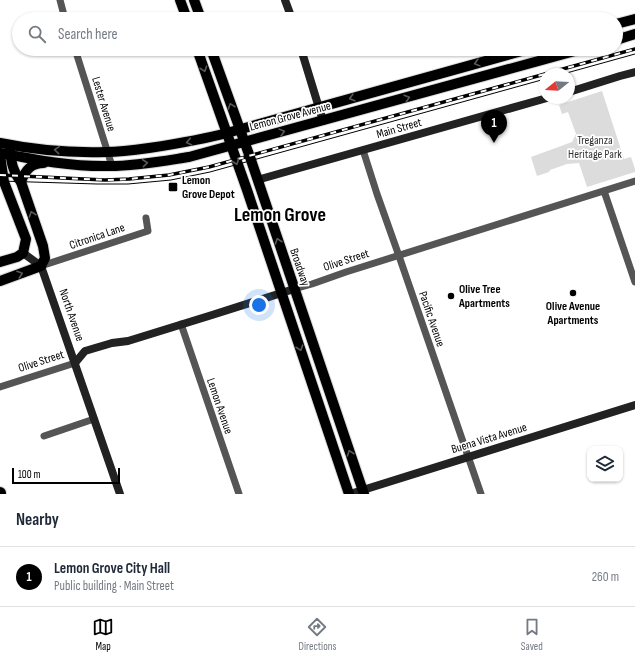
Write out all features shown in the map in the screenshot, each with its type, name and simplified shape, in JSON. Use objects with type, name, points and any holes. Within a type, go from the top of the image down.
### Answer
[{"type":"main road","points":[[180,0],[184,12]]},
{"type":"main road","points":[[194,0],[198,12]]},
{"type":"main road","points":[[623,22],[635,19]]},
{"type":"main road","points":[[623,38],[635,34]]},
{"type":"main road","points":[[200,56],[350,494]]},
{"type":"main road","name":"Broadway","points":[[213,56],[364,492]]},
{"type":"main road","name":"Lemon Grove Avenue","points":[[4,150],[107,152],[165,146],[227,133],[504,56]]},
{"type":"main road","name":"Lemon Grove Avenue","points":[[4,150],[56,163],[95,166],[146,163],[190,157],[557,56]]},
{"type":"main road","points":[[0,262],[17,257],[23,253],[26,239],[4,182],[4,150]]},
{"type":"main road","name":"North Avenue","points":[[4,150],[16,176],[21,182],[43,246],[45,258],[41,266]]},
{"type":"main road","points":[[21,182],[22,177],[32,165],[39,163],[56,163]]},
{"type":"main road","points":[[0,281],[41,266]]},
{"type":"street","points":[[60,0],[64,12]]},
{"type":"street","points":[[285,0],[289,12]]},
{"type":"street","name":"Lester Avenue","points":[[77,56],[112,166]]},
{"type":"street","points":[[303,56],[323,121]]},
{"type":"street","points":[[575,90],[635,72]]},
{"type":"street","name":"Main Street","points":[[257,180],[539,100]]},
{"type":"street","name":"Pacific Avenue","points":[[363,150],[481,494]]},
{"type":"street","name":"Olive Street","points":[[0,387],[75,363],[85,351],[112,342],[128,341],[635,181]]},
{"type":"street","points":[[604,191],[635,282]]},
{"type":"street","name":"Citronica Lane","points":[[41,266],[148,230],[146,218]]},
{"type":"street","points":[[23,253],[41,266]]},
{"type":"street","name":"North Avenue","points":[[41,266],[120,494]]},
{"type":"street","name":"Lemon Avenue","points":[[181,324],[239,494]]},
{"type":"street","name":"Buena Vista Avenue","points":[[350,494],[364,492],[635,404]]},
{"type":"street","points":[[44,436],[94,418]]},
{"type":"green space","name":"Treganza Heritage Park","points":[[602,91],[624,159],[631,157],[635,172],[587,187],[579,163],[567,164],[537,176],[531,157],[572,142],[576,134],[568,112],[562,114],[559,105],[575,104],[575,100]]},
{"type":"tram line","points":[[575,71],[635,54]]},
{"type":"tram line","points":[[0,181],[128,184],[171,180],[210,172],[539,81]]},
{"type":"railway","points":[[623,52],[635,49]]},
{"type":"railway","points":[[567,68],[610,56]]},
{"type":"railway","points":[[0,175],[105,180],[169,175],[209,167],[539,76]]},
{"type":"place","name":"Lemon Grove City Hall","points":[[494,143]]},
{"type":"place","name":"Lemon Grove Depot","points":[[173,187]]},
{"type":"place","name":"Olive Avenue Apartments","points":[[573,293]]},
{"type":"place","name":"Olive Tree Apartments","points":[[451,296]]},
{"type":"district","name":"Lemon Grove","points":[[280,214]]}]
